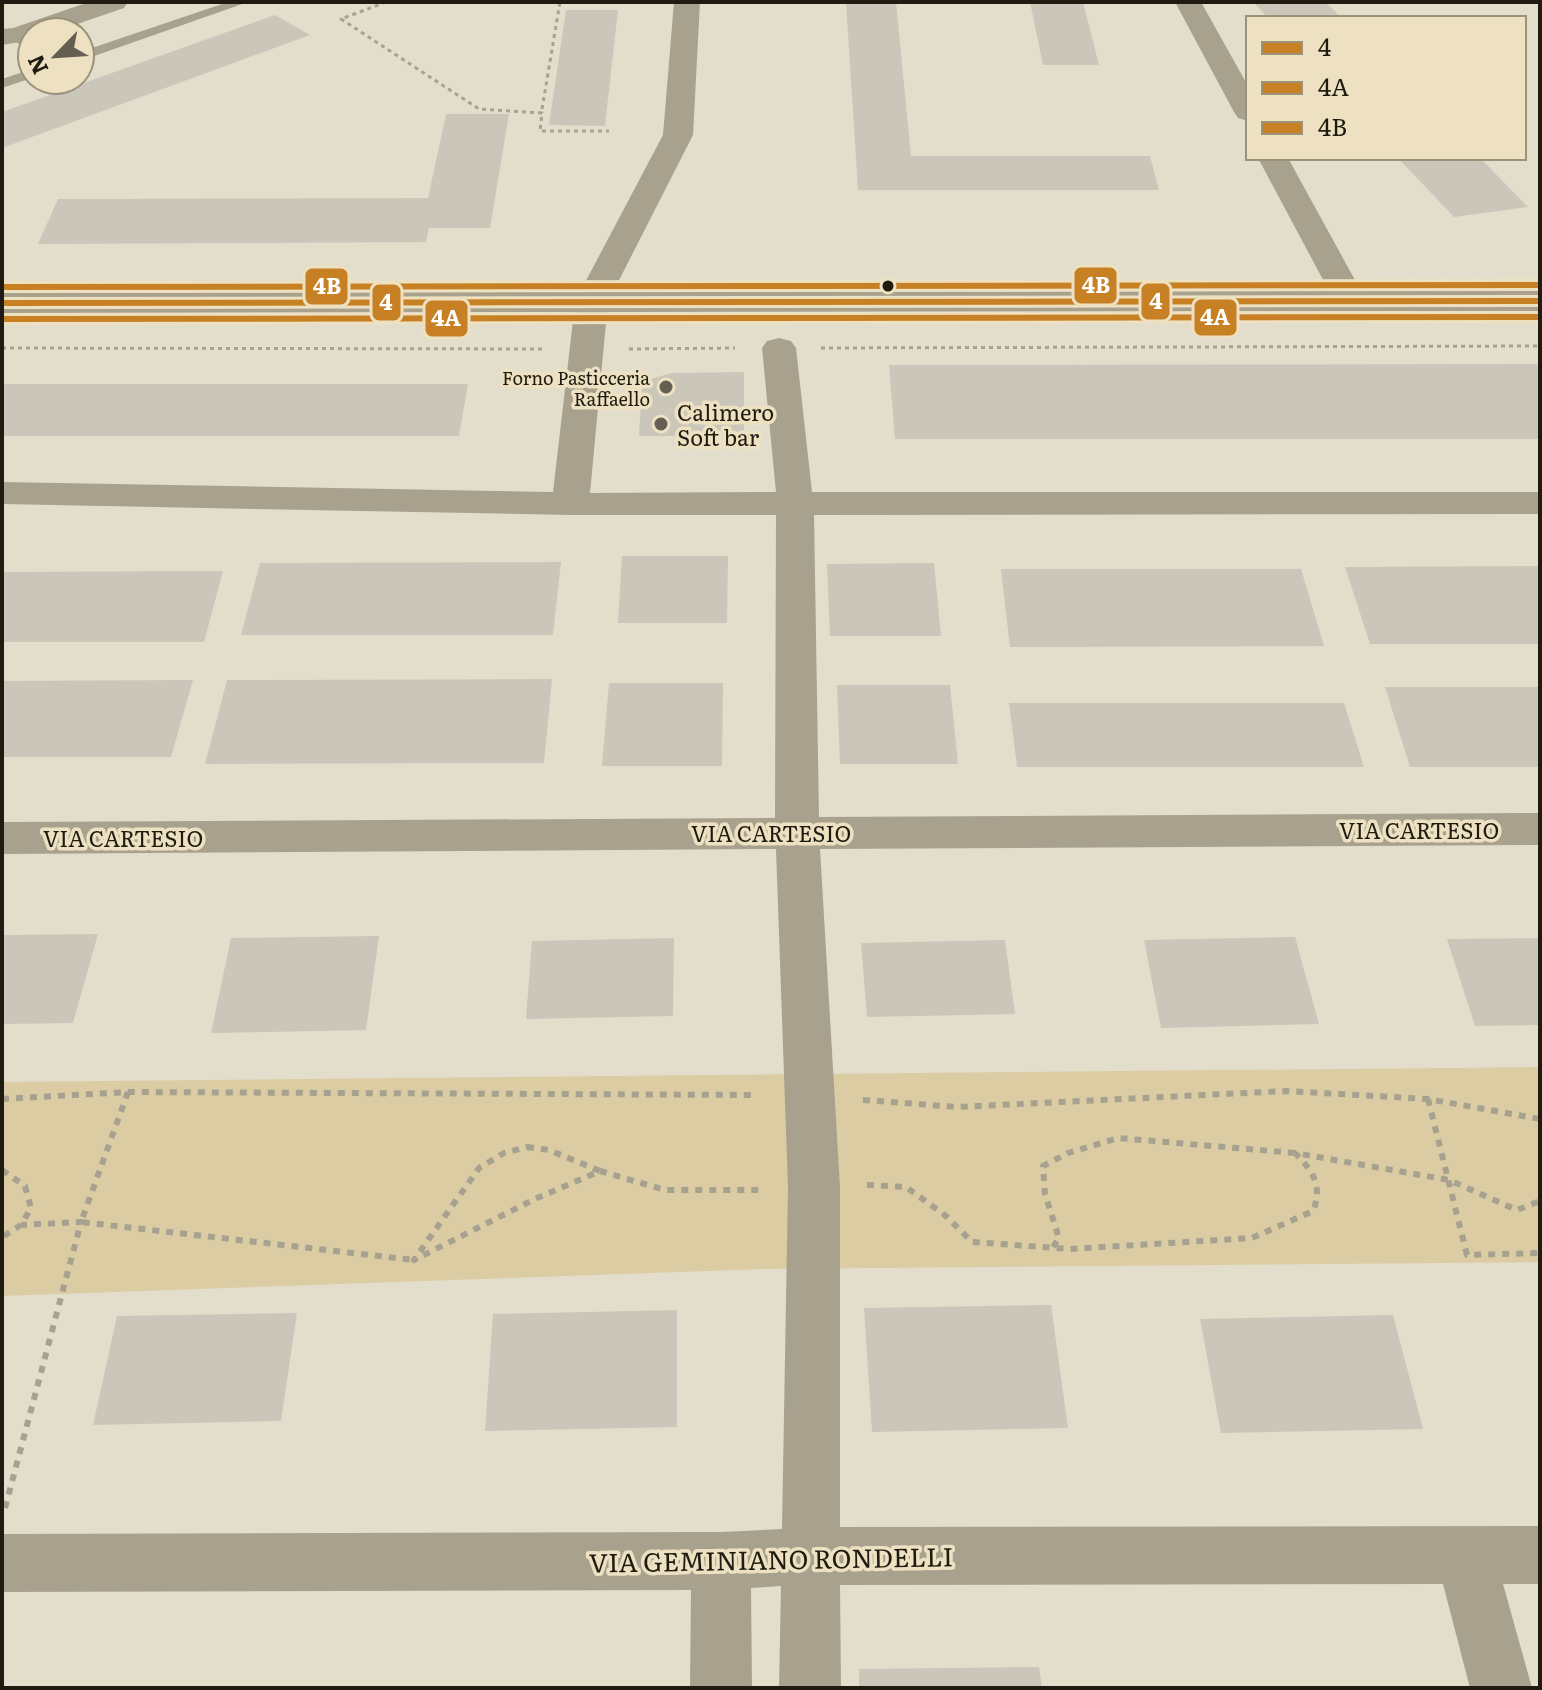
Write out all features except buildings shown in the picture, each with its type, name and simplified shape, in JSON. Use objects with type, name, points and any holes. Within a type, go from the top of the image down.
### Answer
[{"type":"street","points":[[79,16],[115,2]]},
{"type":"street","points":[[570,504],[591,303],[678,135],[687,2]]},
{"type":"street","points":[[1188,2],[1246,108]]},
{"type":"street","points":[[1274,160],[1350,301]]},
{"type":"street","points":[[2,303],[1540,301]]},
{"type":"street","points":[[779,348],[795,503],[797,832],[814,1187],[810,1688]]},
{"type":"street","points":[[2,493],[570,504],[1540,503]]},
{"type":"street","name":"VIA CARTESIO","points":[[2,838],[1540,829]]},
{"type":"street","points":[[1465,1554],[1501,1688]]},
{"type":"street","name":"VIA GEMINIANO RONDELLI","points":[[4,1560],[721,1561],[810,1556],[1540,1555]]},
{"type":"street","points":[[721,1561],[721,1688]]},
{"type":"lane","points":[[96,52],[241,2]]},
{"type":"path","points":[[386,2],[341,19],[479,109],[542,113],[540,131],[609,131]]},
{"type":"path","points":[[542,109],[560,2]]},
{"type":"path","points":[[4,1560],[81,1222],[128,1092]]},
{"type":"path","points":[[1428,1099],[1467,1255],[1540,1253]]},
{"type":"path","points":[[1052,1248],[1059,1238],[1053,1212],[1041,1189],[1043,1166],[1068,1153],[1118,1138],[1295,1153],[1449,1180],[1517,1210],[1540,1201]]},
{"type":"path","points":[[414,1260],[479,1168],[504,1153],[527,1147],[549,1150],[600,1171],[665,1190],[713,1192],[906,1187],[946,1216],[972,1242],[1052,1248],[1252,1238],[1313,1211],[1319,1196],[1312,1170],[1295,1153]]},
{"type":"path","points":[[2,1170],[25,1186],[31,1208],[21,1225],[2,1237]]},
{"type":"path","points":[[21,1225],[81,1222],[414,1260],[535,1199],[600,1171]]},
{"type":"shaded area","points":[[1540,1067],[1540,1262],[764,1269],[2,1296],[2,1082]]},
{"type":"transit line","name":"4B","points":[[2,287],[1540,285]]},
{"type":"transit line","name":"4","points":[[2,303],[1540,301]]},
{"type":"transit line","name":"4A","points":[[2,319],[1540,317]]},
{"type":"place","name":"Forno Pasticceria Raffaello","points":[[666,387]]},
{"type":"place","name":"Calimero Soft bar","points":[[661,424]]}]
